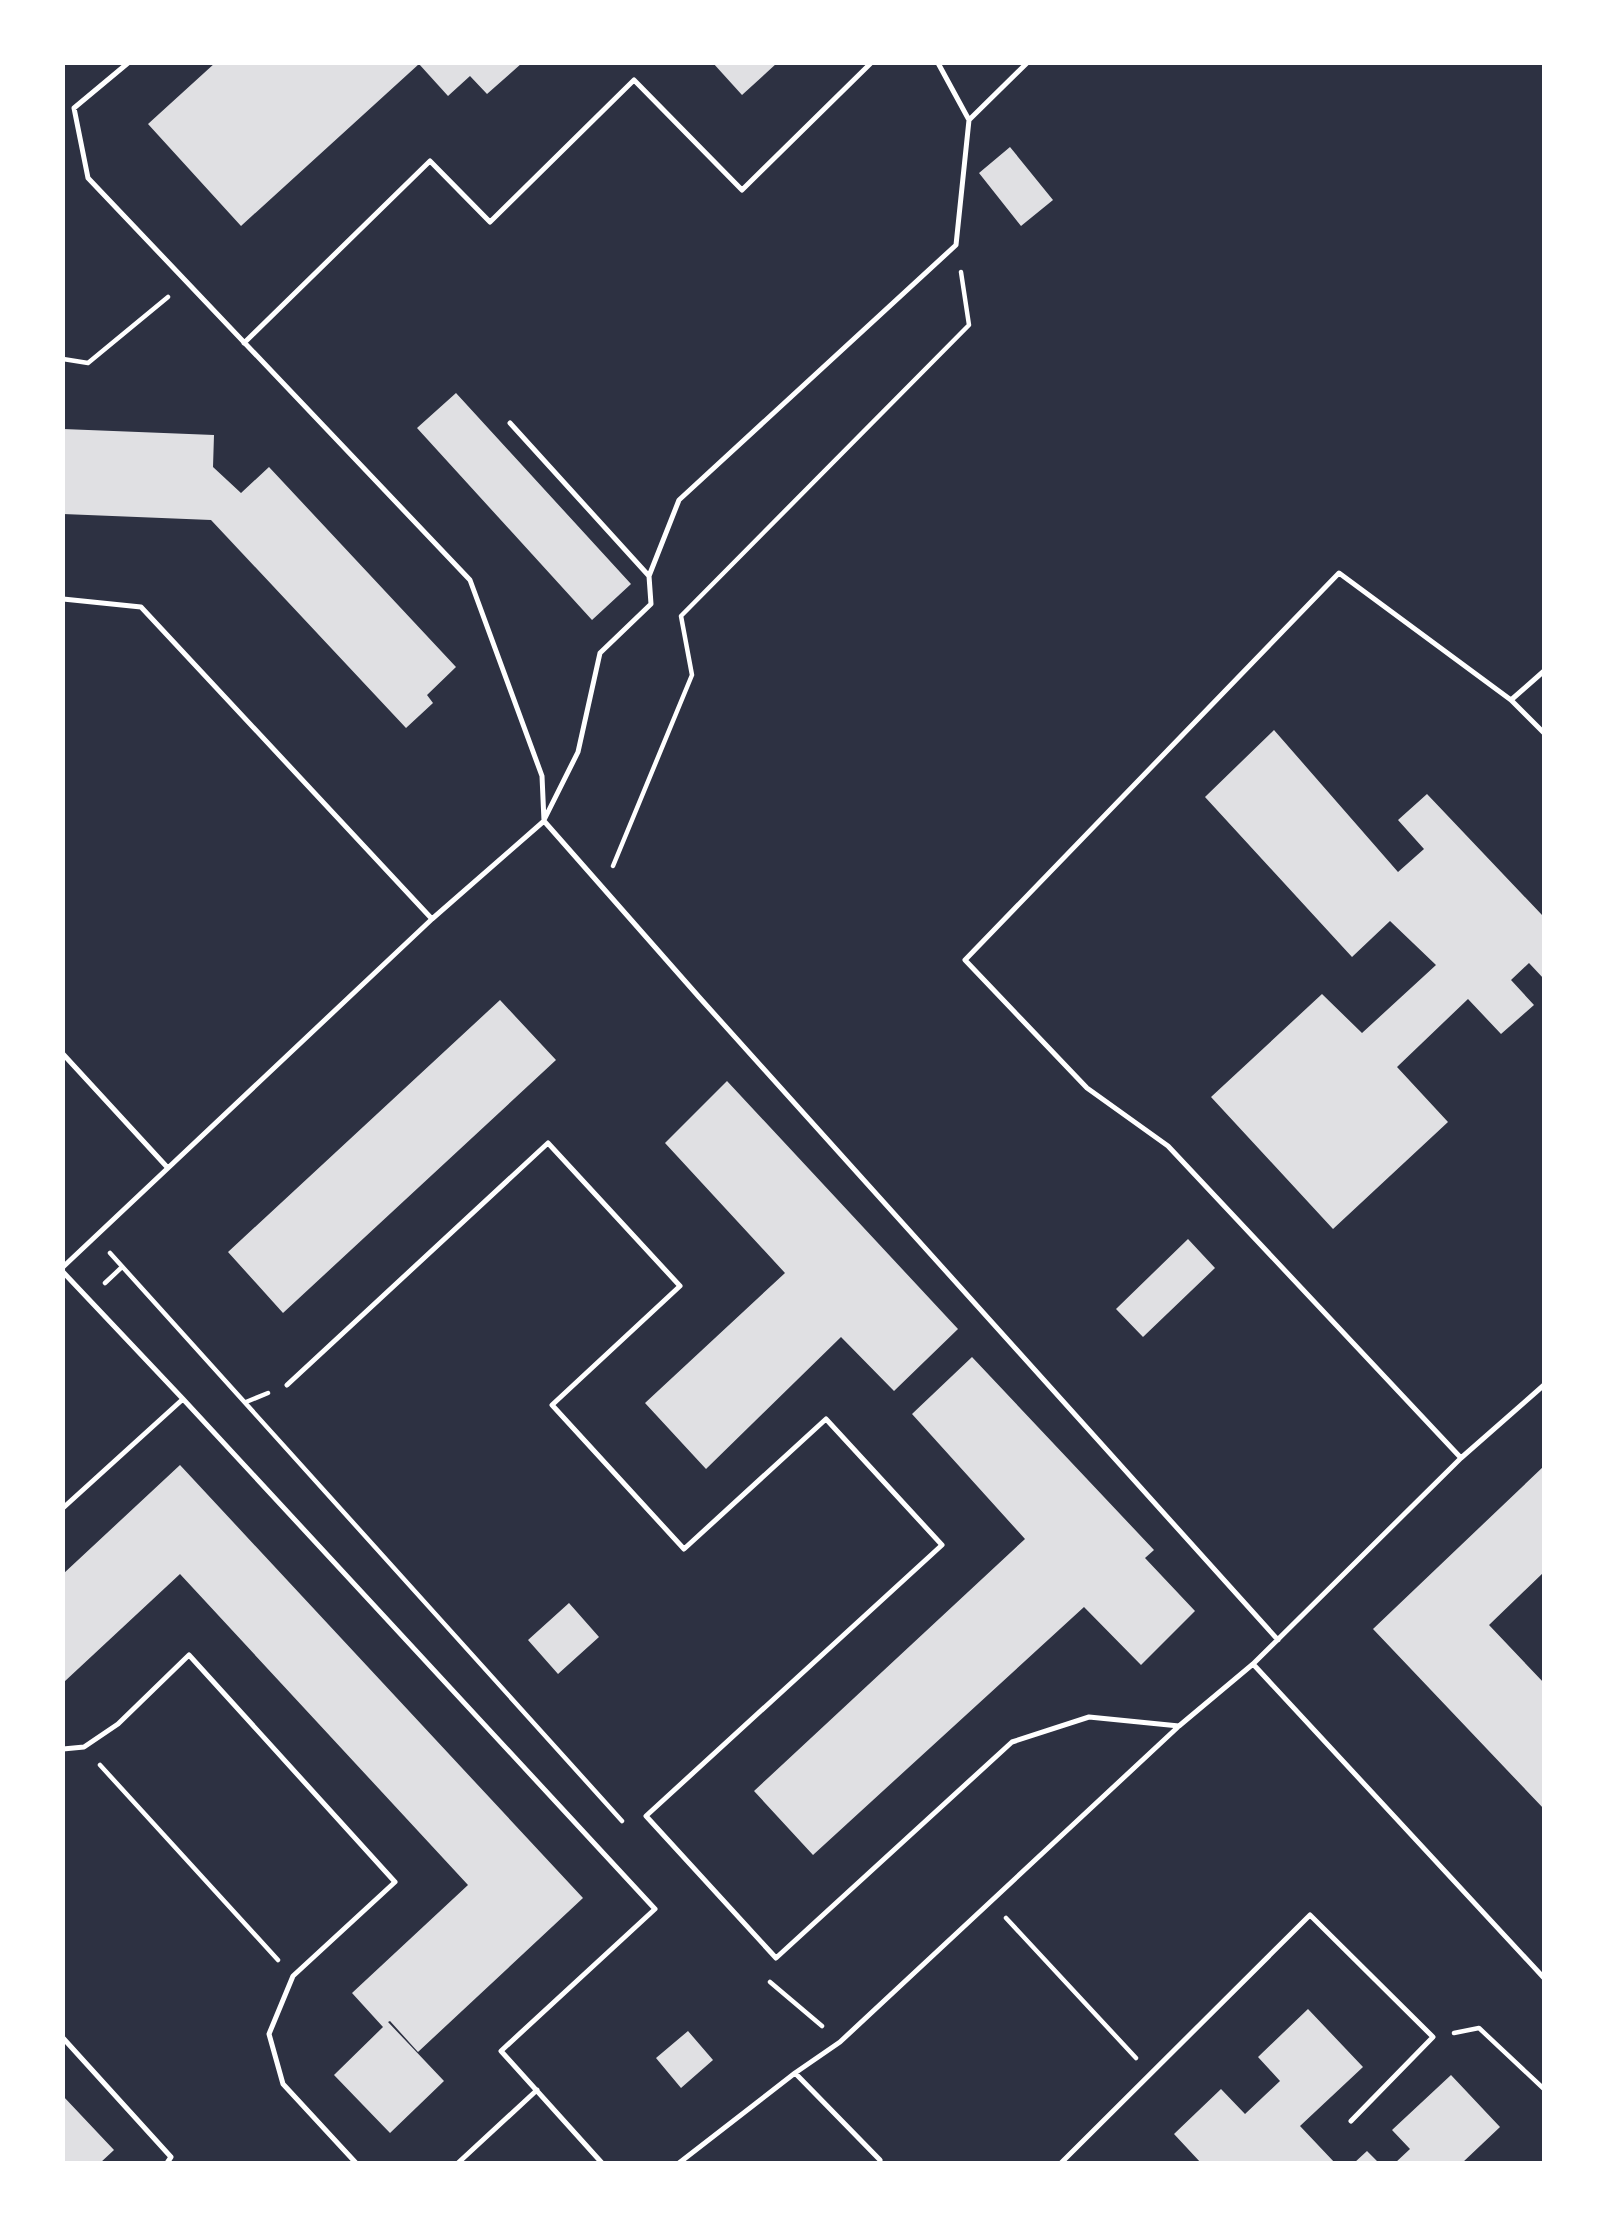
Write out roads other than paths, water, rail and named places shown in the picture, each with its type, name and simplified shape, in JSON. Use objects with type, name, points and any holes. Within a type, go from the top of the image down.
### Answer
[{"type":"lane","points":[[128,63],[74,108],[88,178],[470,580],[542,776],[544,821],[1278,1640]]},
{"type":"lane","points":[[244,343],[430,161],[490,222],[634,79],[742,190],[871,63]]},
{"type":"lane","points":[[602,2163],[501,2051],[655,1909],[63,1269],[167,1167],[432,919],[544,821],[578,752],[600,653],[651,604],[649,576],[679,500],[956,245],[969,120],[938,63]]},
{"type":"lane","points":[[969,120],[1027,63]]},
{"type":"lane","points":[[510,423],[649,576]]},
{"type":"lane","points":[[1461,1458],[1168,1146],[1087,1088],[965,960],[1339,573],[1511,700],[1544,733]]},
{"type":"lane","points":[[63,599],[141,607],[432,919]]},
{"type":"lane","points":[[1511,700],[1544,670]]},
{"type":"lane","points":[[63,1054],[167,1167]]},
{"type":"lane","points":[[287,1385],[548,1143],[680,1286],[552,1405],[684,1549],[826,1419],[942,1545],[646,1816],[776,1958],[1012,1742],[1089,1717],[1179,1726]]},
{"type":"lane","points":[[679,2163],[795,2073],[841,2042],[1179,1726],[1254,1664],[1461,1458],[1544,1385]]},
{"type":"lane","points":[[63,1508],[183,1399]]},
{"type":"lane","points":[[63,1749],[84,1747],[118,1724],[189,1655],[395,1882],[293,1976],[269,2034],[283,2084],[356,2163]]},
{"type":"lane","points":[[1254,1664],[1544,1978]]},
{"type":"lane","points":[[1061,2163],[1310,1914],[1433,2037],[1351,2121]]},
{"type":"lane","points":[[63,2038],[171,2157],[166,2163]]},
{"type":"lane","points":[[795,2073],[880,2162]]},
{"type":"lane","points":[[458,2163],[537,2090]]}]
